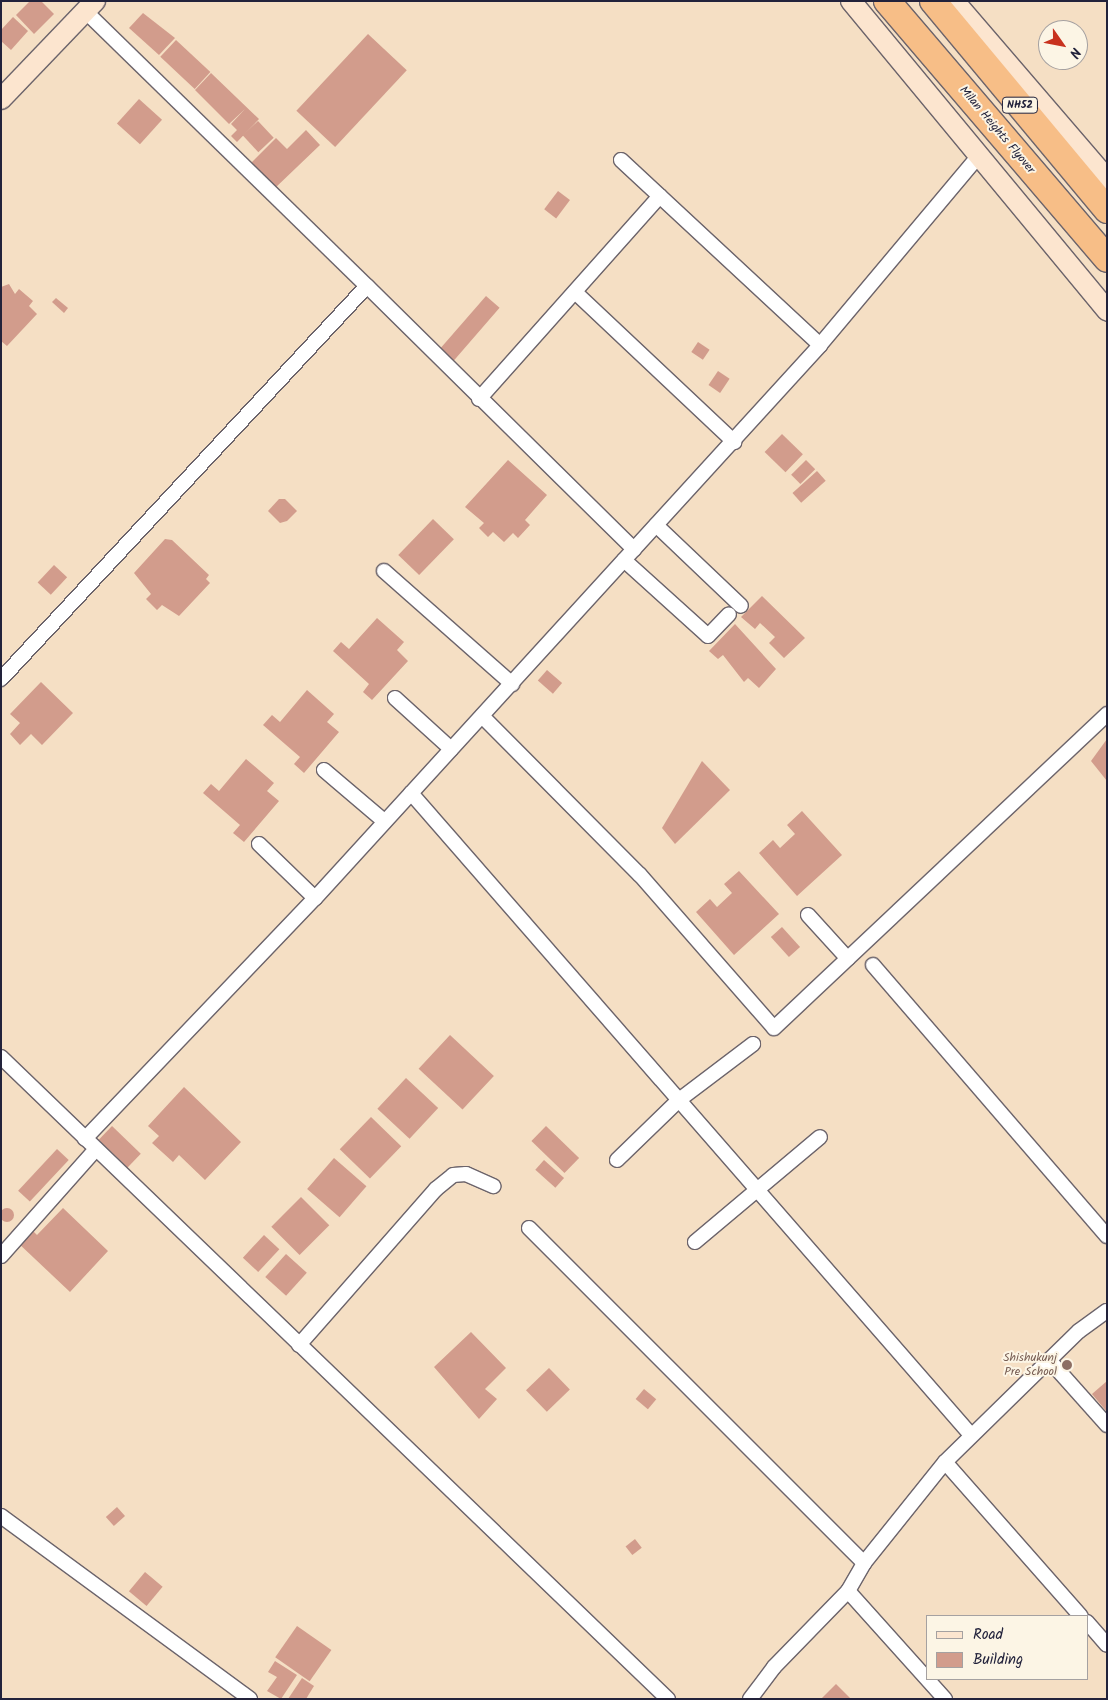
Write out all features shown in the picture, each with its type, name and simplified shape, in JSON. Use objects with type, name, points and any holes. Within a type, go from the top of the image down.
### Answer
[{"type":"highway","name":"Milan Heights Flyover","points":[[887,1],[1107,259]]},
{"type":"highway","name":"NH52","points":[[932,1],[1107,210]]},
{"type":"street","points":[[851,1],[1107,311]]},
{"type":"street","points":[[954,1],[1107,179]]},
{"type":"street","points":[[1,99],[90,6],[479,399],[634,549]]},
{"type":"street","points":[[85,1139],[315,898],[734,442],[820,345],[978,157]]},
{"type":"street","points":[[622,160],[820,345]]},
{"type":"street","points":[[479,399],[660,196]]},
{"type":"street","points":[[1,679],[367,286]]},
{"type":"street","points":[[575,292],[734,442]]},
{"type":"street","points":[[624,560],[706,634],[735,610],[656,525]]},
{"type":"street","points":[[384,571],[512,684]]},
{"type":"street","points":[[395,698],[451,749]]},
{"type":"street","points":[[482,716],[640,874],[774,1028],[1107,714]]},
{"type":"street","points":[[324,770],[384,821]]},
{"type":"street","points":[[411,793],[971,1435]]},
{"type":"street","points":[[259,844],[315,898]]},
{"type":"street","points":[[808,915],[848,959]]},
{"type":"street","points":[[873,965],[1107,1236]]},
{"type":"street","points":[[617,1160],[680,1100],[753,1044]]},
{"type":"street","points":[[1,1057],[668,1699]]},
{"type":"street","points":[[695,1242],[820,1138]]},
{"type":"street","points":[[1,1256],[96,1149]]},
{"type":"street","points":[[299,1345],[436,1188],[453,1176],[466,1174],[493,1186]]},
{"type":"street","points":[[529,1228],[864,1563]]},
{"type":"street","points":[[750,1699],[774,1666],[848,1591],[864,1563],[945,1462],[1049,1360],[1107,1311]]},
{"type":"street","points":[[1049,1360],[1107,1425]]},
{"type":"street","points":[[945,1462],[1080,1615]]},
{"type":"street","points":[[1,1516],[250,1699]]},
{"type":"street","points":[[848,1591],[926,1678]]},
{"type":"street","points":[[1088,1623],[1107,1645]]},
{"type":"street","points":[[928,1680],[945,1699]]},
{"type":"building","points":[[30,1],[41,1],[54,14],[34,34],[16,15]]},
{"type":"building","points":[[143,13],[175,38],[159,55],[129,28]]},
{"type":"building","points":[[13,17],[28,31],[11,50],[1,41],[1,30]]},
{"type":"building","points":[[368,34],[407,70],[335,147],[296,111]]},
{"type":"building","points":[[176,40],[210,72],[195,89],[160,57]]},
{"type":"building","points":[[211,73],[259,119],[237,142],[231,136],[237,130],[231,124],[245,109],[229,124],[195,90]]},
{"type":"building","points":[[139,99],[162,120],[140,144],[117,124]]},
{"type":"building","points":[[258,121],[274,138],[258,152],[243,135]]},
{"type":"building","points":[[306,130],[320,145],[274,189],[250,164],[276,138],[287,149]]},
{"type":"building","points":[[558,191],[570,200],[556,218],[544,209]]},
{"type":"building","points":[[9,284],[15,294],[19,289],[33,301],[29,306],[37,314],[7,346],[1,341],[1,287]]},
{"type":"building","points":[[486,296],[500,308],[454,361],[440,349]]},
{"type":"building","points":[[56,298],[68,308],[64,313],[52,302]]},
{"type":"building","points":[[698,342],[710,350],[703,360],[691,352]]},
{"type":"building","points":[[718,371],[730,379],[720,393],[708,385]]},
{"type":"building","points":[[782,434],[803,454],[785,472],[765,452]]},
{"type":"building","points":[[508,460],[547,495],[525,520],[530,525],[518,538],[513,533],[504,542],[493,532],[488,537],[479,528],[484,523],[465,507]]},
{"type":"building","points":[[806,460],[815,469],[800,484],[791,475]]},
{"type":"building","points":[[817,471],[826,481],[801,503],[792,493]]},
{"type":"building","points":[[279,499],[285,499],[297,511],[287,521],[280,523],[268,511]]},
{"type":"building","points":[[433,519],[454,539],[419,575],[398,555]]},
{"type":"building","points":[[165,539],[172,540],[209,575],[206,579],[210,583],[179,616],[162,605],[157,610],[146,599],[151,594],[134,573]]},
{"type":"building","points":[[54,565],[67,577],[51,595],[38,583]]},
{"type":"building","points":[[762,596],[805,638],[784,658],[769,643],[775,637],[760,623],[755,629],[741,617]]},
{"type":"building","points":[[377,618],[404,642],[397,650],[408,661],[372,700],[363,692],[369,684],[333,651],[341,642],[349,649]]},
{"type":"building","points":[[735,624],[776,669],[759,688],[748,678],[744,682],[723,655],[718,659],[709,651]]},
{"type":"building","points":[[547,670],[562,683],[553,694],[538,681]]},
{"type":"building","points":[[41,682],[73,713],[42,745],[31,734],[20,745],[10,734],[20,723],[10,714]]},
{"type":"building","points":[[307,690],[334,714],[327,722],[339,732],[304,773],[294,764],[300,757],[263,725],[272,715],[280,722]]},
{"type":"building","points":[[1107,739],[1107,781],[1091,761]]},
{"type":"building","points":[[246,759],[274,783],[267,791],[279,801],[244,842],[233,833],[240,825],[203,793],[211,784],[219,791]]},
{"type":"building","points":[[702,761],[730,790],[675,844],[662,828]]},
{"type":"building","points":[[802,811],[842,855],[797,896],[759,853],[773,840],[780,848],[795,834],[787,825]]},
{"type":"building","points":[[739,871],[779,914],[734,955],[696,912],[710,899],[717,907],[732,893],[724,884]]},
{"type":"building","points":[[782,927],[800,947],[789,957],[771,937]]},
{"type":"building","points":[[450,1035],[494,1076],[463,1110],[419,1069]]},
{"type":"building","points":[[406,1078],[438,1108],[410,1139],[377,1109]]},
{"type":"building","points":[[184,1087],[241,1142],[205,1180],[179,1155],[173,1162],[152,1143],[159,1136],[148,1126]]},
{"type":"building","points":[[371,1117],[401,1146],[370,1179],[340,1149]]},
{"type":"building","points":[[112,1126],[141,1154],[128,1167],[99,1140]]},
{"type":"building","points":[[546,1126],[579,1158],[565,1173],[531,1141]]},
{"type":"building","points":[[57,1149],[69,1160],[30,1202],[18,1191]]},
{"type":"building","points":[[334,1158],[366,1186],[340,1217],[307,1189]]},
{"type":"building","points":[[544,1160],[564,1178],[555,1188],[535,1170]]},
{"type":"building","points":[[301,1197],[329,1225],[300,1255],[271,1227]]},
{"type":"building","points":[[4,1208],[10,1208],[14,1215],[10,1222],[4,1222],[0,1218],[0,1212]]},
{"type":"building","points":[[63,1208],[108,1251],[70,1292],[16,1241],[29,1227],[37,1235]]},
{"type":"building","points":[[264,1235],[279,1249],[258,1272],[243,1258]]},
{"type":"building","points":[[286,1254],[307,1273],[286,1296],[265,1277]]},
{"type":"building","points":[[471,1332],[506,1368],[485,1389],[497,1399],[479,1419],[434,1367]]},
{"type":"building","points":[[549,1368],[570,1390],[547,1412],[526,1390]]},
{"type":"building","points":[[1107,1381],[1107,1412],[1092,1394]]},
{"type":"building","points":[[644,1389],[656,1399],[648,1409],[636,1399]]},
{"type":"building","points":[[117,1507],[125,1516],[114,1526],[106,1517]]},
{"type":"building","points":[[635,1539],[642,1548],[632,1555],[626,1546]]},
{"type":"building","points":[[145,1572],[163,1587],[147,1606],[129,1591]]},
{"type":"building","points":[[297,1626],[331,1650],[310,1681],[275,1657]]},
{"type":"building","points":[[275,1661],[297,1675],[281,1699],[267,1691],[277,1677],[268,1672]]},
{"type":"building","points":[[302,1678],[314,1686],[306,1699],[288,1699]]},
{"type":"building","points":[[836,1684],[851,1699],[821,1699]]},
{"type":"place","name":"Shishukunj Pre School","points":[[1067,1365]]}]
